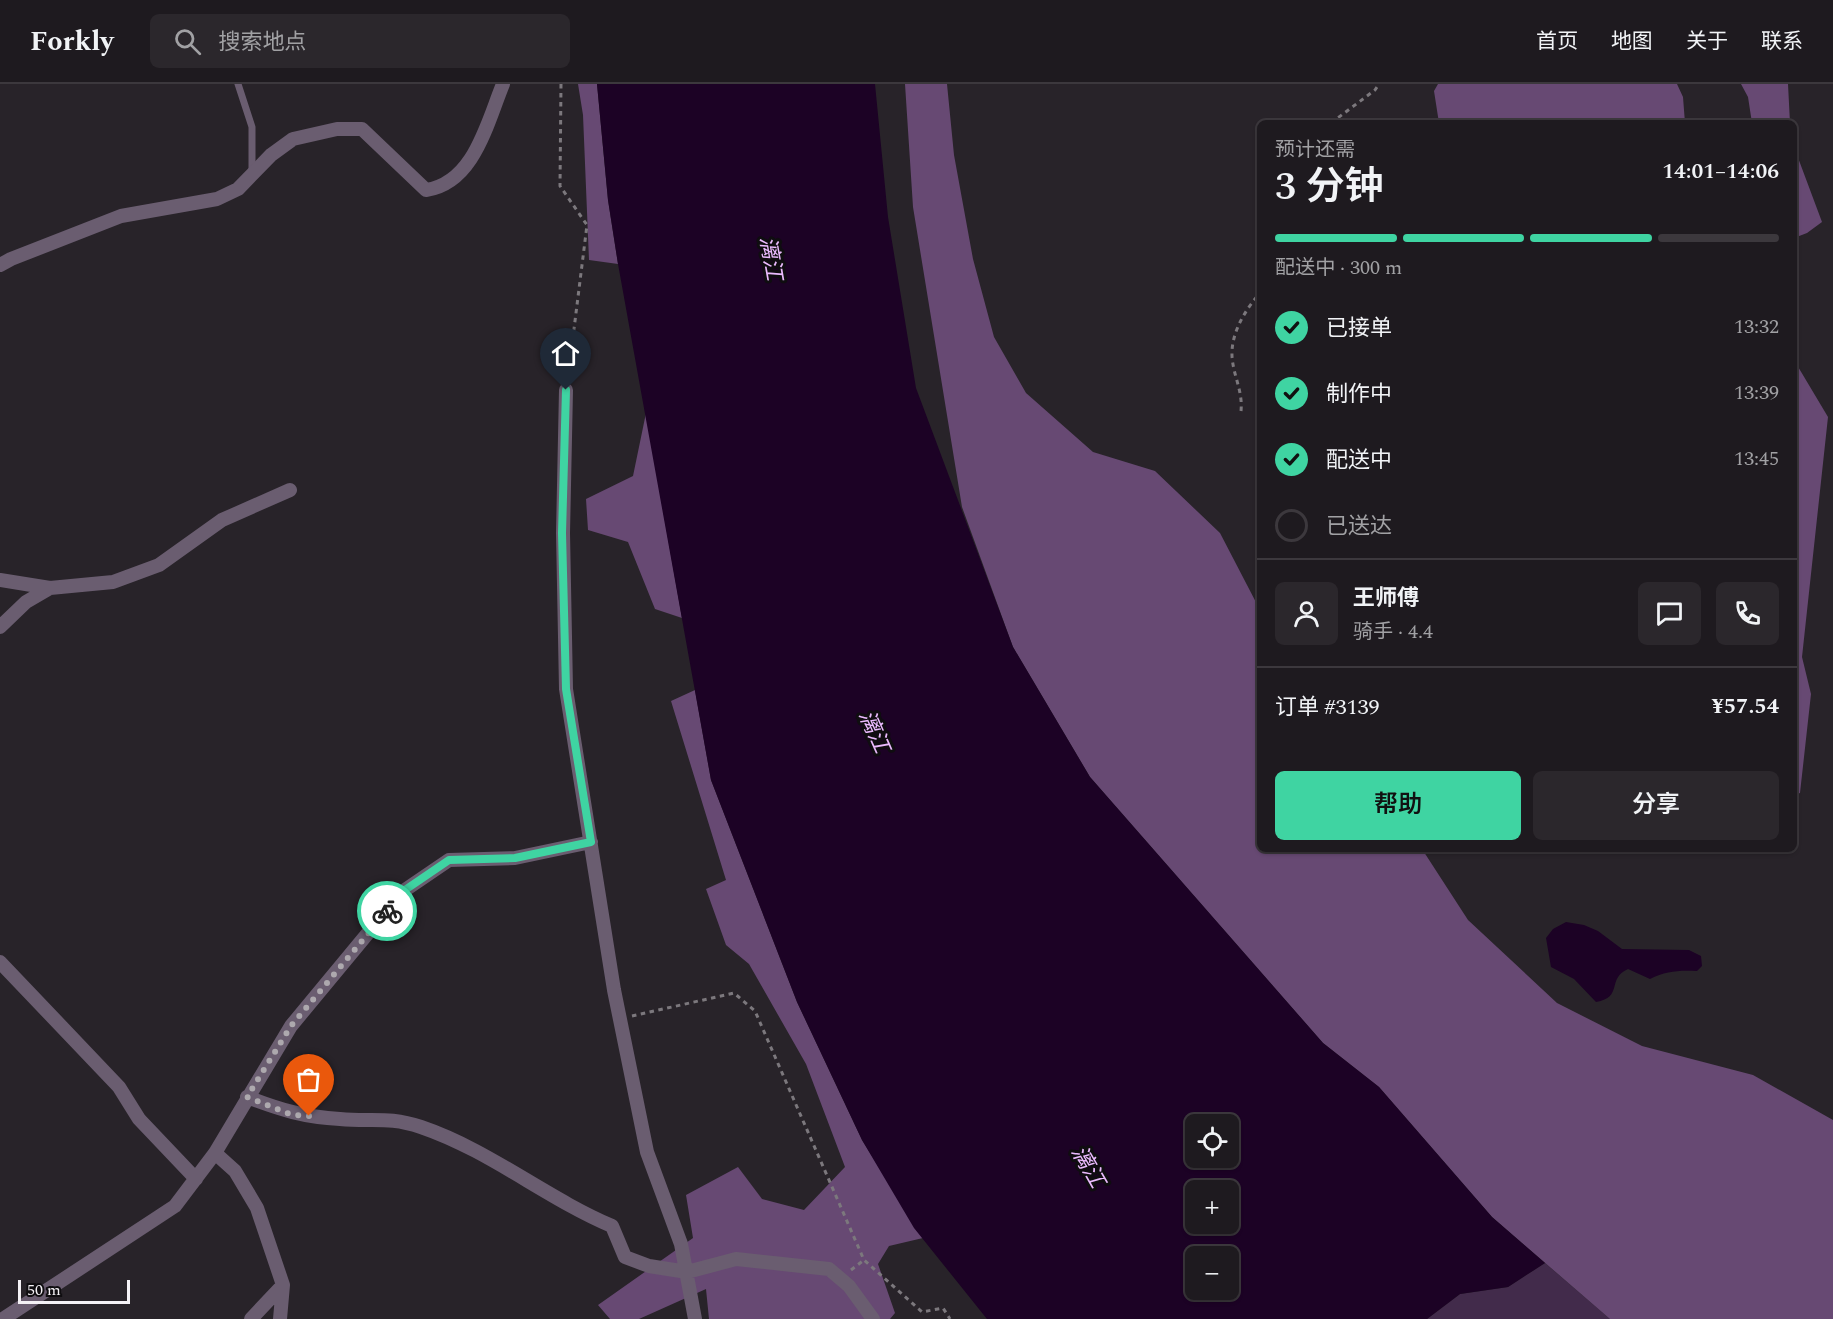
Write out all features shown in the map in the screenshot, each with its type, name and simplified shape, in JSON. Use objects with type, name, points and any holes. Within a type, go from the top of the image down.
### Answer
[{"type":"street","points":[[0,266],[11,259],[121,216],[217,199],[238,189],[271,154],[293,139],[336,129],[362,129],[426,190],[440,188],[458,177],[476,149],[503,84]]},
{"type":"street","points":[[566,390],[562,533],[566,689],[620,1019],[647,1152],[681,1244],[695,1319]]},
{"type":"street","points":[[0,580],[50,588],[113,582],[159,565],[222,520],[290,490]]},
{"type":"street","points":[[0,627],[26,602],[50,588]]},
{"type":"street","points":[[3,1319],[175,1206],[215,1153],[291,1026],[402,892],[449,860],[515,858],[591,842]]},
{"type":"street","points":[[0,962],[119,1087],[139,1119],[196,1179]]},
{"type":"street","points":[[247,1097],[292,1115],[342,1120],[394,1118],[424,1128],[471,1148],[586,1215],[612,1226],[625,1257],[649,1266],[687,1272],[736,1259],[829,1269],[849,1286],[873,1319]]},
{"type":"street","points":[[215,1153],[236,1171],[256,1208],[283,1285],[280,1319]]},
{"type":"street","points":[[251,1319],[283,1285]]},
{"type":"lane","points":[[238,84],[252,127],[252,176]]},
{"type":"path","points":[[561,84],[560,186],[587,225],[566,390]]},
{"type":"path","points":[[1334,120],[1375,90],[1379,84]]},
{"type":"path","points":[[1241,411],[1242,398],[1232,356],[1235,333],[1249,306],[1257,297]]},
{"type":"path","points":[[620,1019],[734,993],[755,1011],[864,1260],[922,1312],[943,1308],[950,1319]]},
{"type":"shaded area","points":[[578,84],[597,84],[608,200],[618,264],[589,260],[583,115]]},
{"type":"shaded area","points":[[905,84],[947,84],[954,155],[973,259],[994,337],[1026,393],[1093,452],[1155,471],[1220,533],[1257,604],[1257,852],[1424,852],[1468,920],[1557,1003],[1642,1046],[1753,1075],[1833,1120],[1833,1319],[1610,1319],[1492,1217],[1379,1087],[1323,1043],[1090,777],[1013,647],[962,507],[913,207]]},
{"type":"shaded area","points":[[1438,84],[1677,84],[1683,97],[1685,120],[1439,120],[1434,91]]},
{"type":"shaded area","points":[[1741,84],[1788,84],[1790,120],[1752,120],[1748,97]]},
{"type":"shaded area","points":[[1797,155],[1822,222],[1797,237]]},
{"type":"shaded area","points":[[1797,365],[1828,417],[1802,657],[1811,694],[1800,793],[1797,794]]},
{"type":"shaded area","points":[[646,413],[682,618],[655,609],[628,542],[588,530],[586,499],[633,476]]},
{"type":"shaded area","points":[[695,690],[711,780],[797,1002],[862,1140],[923,1238],[889,1246],[878,1264],[895,1313],[890,1319],[709,1319],[706,1289],[639,1319],[610,1319],[598,1305],[693,1238],[686,1195],[738,1167],[762,1199],[804,1210],[845,1167],[806,1064],[749,964],[726,945],[706,889],[726,880],[671,701]]},
{"type":"shaded area","points":[[1545,1263],[1610,1319],[1427,1319],[1460,1294],[1508,1287]]},
{"type":"water","name":"漓江","points":[[597,84],[875,84],[888,217],[916,388],[1013,647],[1090,777],[1323,1043],[1379,1087],[1492,1217],[1545,1263],[1508,1287],[1460,1294],[1427,1319],[987,1319],[914,1228],[862,1140],[797,1002],[711,780],[608,200]]},
{"type":"water","points":[[1566,922],[1584,925],[1598,931],[1622,949],[1689,950],[1701,956],[1702,966],[1697,971],[1673,972],[1650,979],[1628,969],[1621,973],[1610,996],[1596,1002],[1574,979],[1551,967],[1546,938],[1553,929]]},
{"type":"way so far","points":[[309,1116],[292,1115],[247,1097],[291,1026],[387,911]]},
{"type":"route","points":[[387,911],[402,892],[449,860],[515,858],[591,842],[566,689],[562,533],[566,390]]}]
